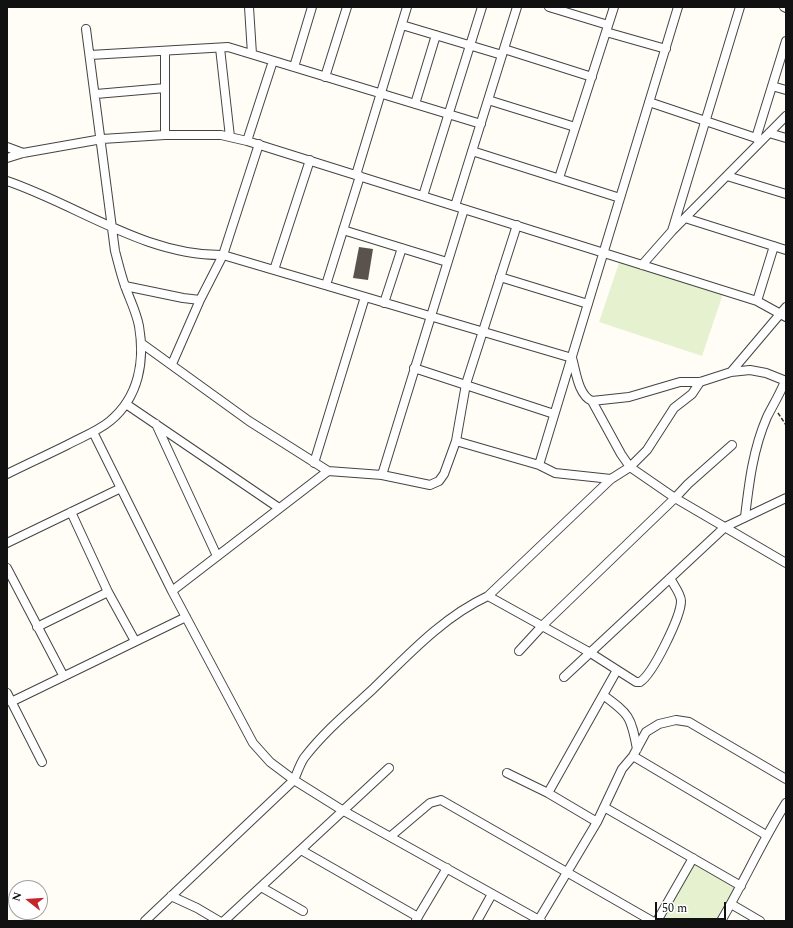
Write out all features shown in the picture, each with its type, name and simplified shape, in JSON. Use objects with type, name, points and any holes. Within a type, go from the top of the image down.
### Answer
[{"type":"street","points":[[249,7],[252,54]]},
{"type":"street","points":[[294,67],[312,7]]},
{"type":"street","points":[[326,77],[347,7]]},
{"type":"street","points":[[326,285],[407,7]]},
{"type":"street","points":[[423,196],[482,7]]},
{"type":"street","points":[[455,206],[517,7]]},
{"type":"street","points":[[549,7],[607,29],[666,48]]},
{"type":"street","points":[[559,178],[614,7]]},
{"type":"street","points":[[538,465],[572,358],[678,7]]},
{"type":"street","points":[[672,232],[740,7]]},
{"type":"street","points":[[402,25],[470,45],[503,52],[592,77]]},
{"type":"street","points":[[7,474],[94,432],[110,421],[126,404],[137,381],[140,368],[141,343],[136,312],[132,298],[125,286],[116,255],[96,94],[86,28]]},
{"type":"street","points":[[415,104],[436,35]]},
{"type":"street","points":[[758,140],[772,86],[786,41]]},
{"type":"street","points":[[90,54],[228,47],[481,124]]},
{"type":"street","points":[[220,48],[230,137]]},
{"type":"street","points":[[165,51],[166,135]]},
{"type":"street","points":[[247,140],[273,61]]},
{"type":"street","points":[[772,86],[786,90]]},
{"type":"street","points":[[96,94],[165,88]]},
{"type":"street","points":[[488,100],[576,127]]},
{"type":"street","points":[[649,102],[758,140]]},
{"type":"street","points":[[642,265],[685,218],[727,176],[758,140],[770,132],[786,116]]},
{"type":"street","points":[[770,132],[786,138]]},
{"type":"street","points":[[7,158],[23,153],[102,140],[166,135],[220,135],[247,140],[758,301],[783,315]]},
{"type":"street","points":[[172,364],[200,300],[223,254],[259,144]]},
{"type":"street","points":[[7,147],[23,153]]},
{"type":"street","points":[[472,151],[620,198]]},
{"type":"street","points":[[274,270],[310,160]]},
{"type":"street","points":[[727,176],[786,194]]},
{"type":"street","points":[[7,181],[34,190],[134,237],[188,252],[223,254],[483,333],[572,358]]},
{"type":"street","points":[[382,475],[464,209]]},
{"type":"street","points":[[685,218],[786,250]]},
{"type":"street","points":[[141,343],[249,421],[328,471],[382,475],[430,485],[444,474],[456,441],[466,384],[517,225]]},
{"type":"street","points":[[343,230],[447,262]]},
{"type":"street","points":[[758,301],[774,246]]},
{"type":"street","points":[[384,303],[402,248]]},
{"type":"street","points":[[500,277],[588,304]]},
{"type":"street","points":[[125,286],[200,300]]},
{"type":"street","points":[[314,463],[365,297]]},
{"type":"street","points":[[731,372],[783,315],[786,307]]},
{"type":"street","points":[[572,358],[582,393],[586,399],[592,401],[628,397],[680,382],[700,382],[731,372],[750,370],[766,373],[786,381],[766,421],[751,466],[745,518]]},
{"type":"street","points":[[414,368],[554,414]]},
{"type":"street","points":[[145,921],[294,780],[303,759],[322,736],[450,617],[467,606],[488,596],[611,479],[630,467],[647,450],[674,408],[692,394],[700,382]]},
{"type":"street","points":[[592,401],[620,454],[630,467],[676,498],[786,563]]},
{"type":"street","points":[[126,404],[279,508]]},
{"type":"street","points":[[156,424],[217,556]]},
{"type":"street","points":[[94,432],[172,591],[252,743],[270,762],[294,780],[342,810],[392,836],[540,921],[597,822],[622,769],[635,752],[646,732],[659,724],[676,720],[689,722],[786,779]]},
{"type":"street","points":[[456,441],[538,465],[565,475],[611,479]]},
{"type":"street","points":[[519,651],[542,626],[676,498],[688,484],[732,445]]},
{"type":"street","points":[[172,591],[328,471]]},
{"type":"street","points":[[7,543],[122,488]]},
{"type":"street","points":[[564,677],[589,652],[725,528],[786,498]]},
{"type":"street","points":[[71,512],[108,592],[135,642]]},
{"type":"street","points":[[7,568],[63,676]]},
{"type":"street","points":[[488,596],[589,652],[636,682],[640,682],[666,644],[678,612],[681,600],[670,578]]},
{"type":"street","points":[[38,626],[108,592]]},
{"type":"street","points":[[11,702],[186,617]]},
{"type":"street","points":[[548,793],[617,670]]},
{"type":"street","points":[[7,693],[42,762]]},
{"type":"street","points":[[603,695],[626,713],[631,721],[635,752]]},
{"type":"street","points":[[635,752],[766,835]]},
{"type":"street","points":[[224,921],[389,768]]},
{"type":"street","points":[[508,773],[548,793],[597,822]]},
{"type":"street","points":[[392,836],[430,803],[441,800],[569,872],[652,921]]},
{"type":"street","points":[[722,921],[766,835],[786,803]]},
{"type":"street","points":[[604,807],[741,886]]},
{"type":"street","points":[[301,850],[417,919],[446,868]]},
{"type":"street","points":[[657,921],[693,858]]},
{"type":"street","points":[[261,887],[303,911]]},
{"type":"street","points":[[477,921],[492,894]]},
{"type":"street","points":[[171,896],[197,908],[219,921]]},
{"type":"street","points":[[731,904],[760,921]]},
{"type":"path","points":[[774,405],[786,425]]},
{"type":"green space","points":[[620,260],[723,294],[702,356],[599,322]]},
{"type":"green space","points":[[696,861],[736,884],[715,921],[662,921]]},
{"type":"building","points":[[359,247],[373,249],[368,280],[353,278]]}]
